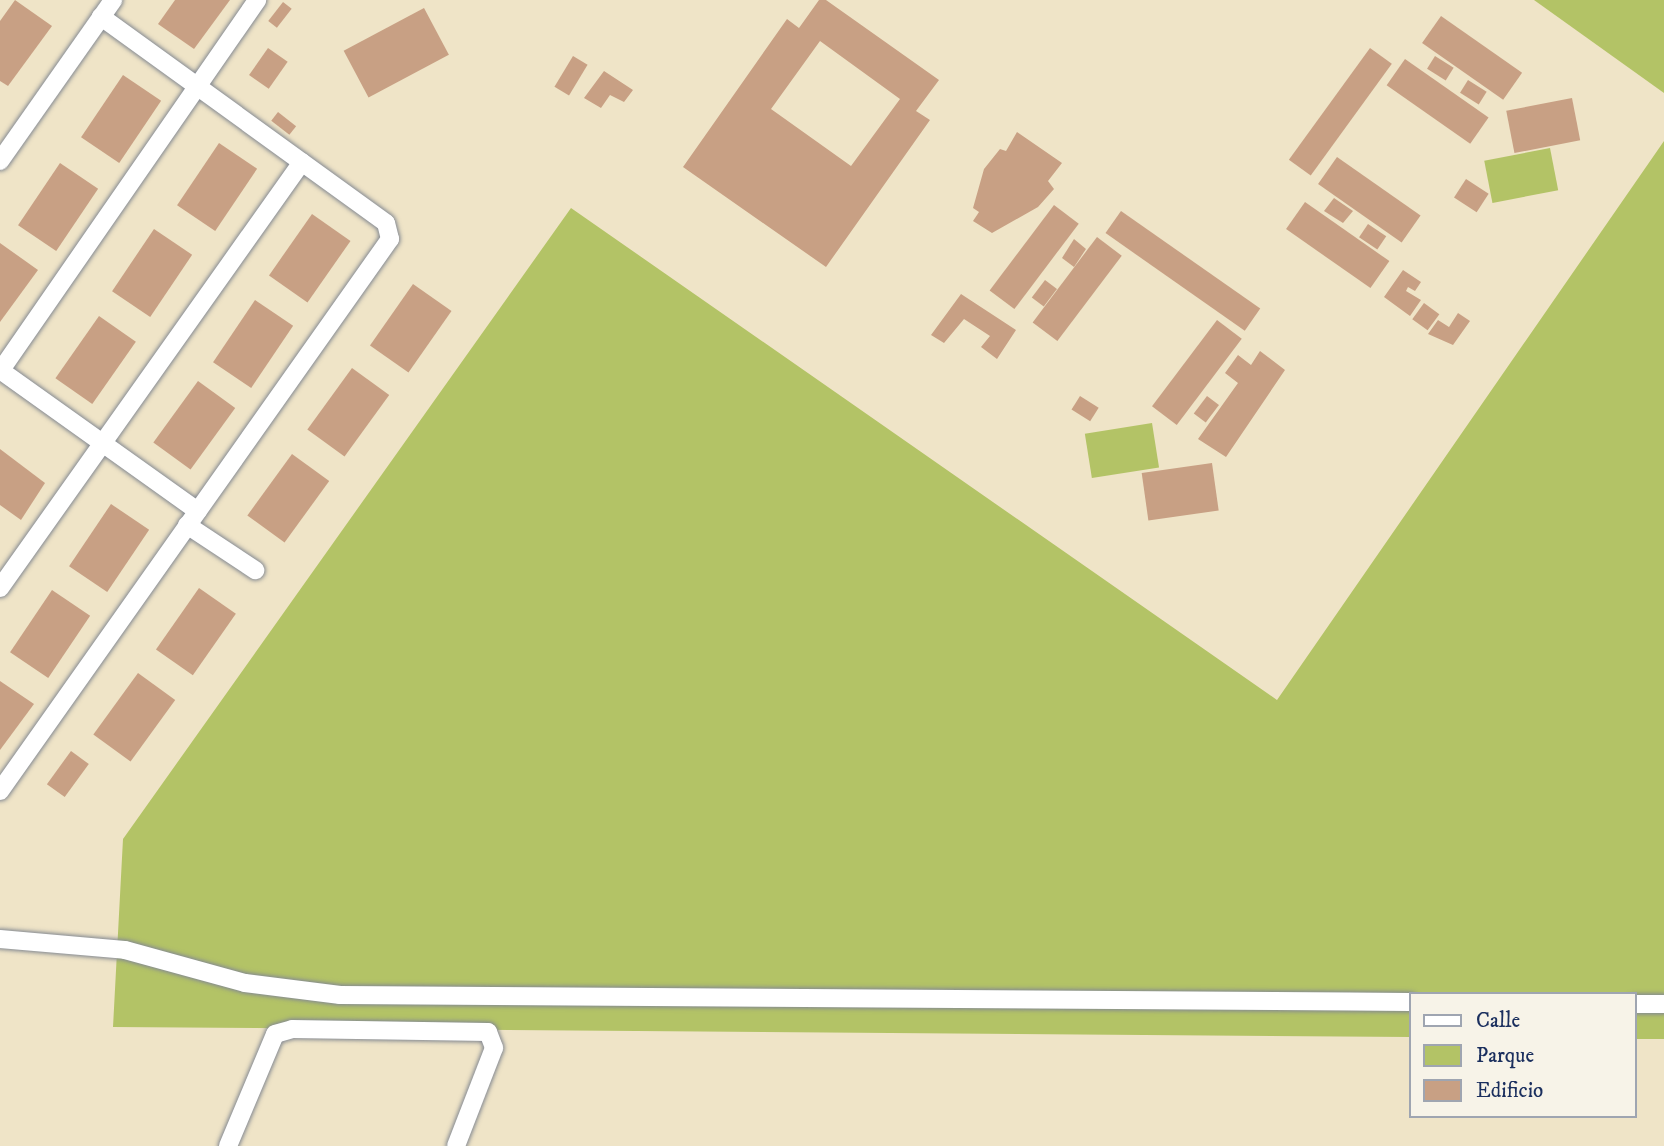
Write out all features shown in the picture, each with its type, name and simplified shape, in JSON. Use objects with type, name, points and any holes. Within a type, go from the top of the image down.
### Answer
[{"type":"street","points":[[0,160],[113,0]]},
{"type":"street","points":[[255,570],[102,442],[0,370],[257,0]]},
{"type":"street","points":[[0,791],[390,239],[386,223],[102,17]]},
{"type":"street","points":[[0,588],[7,562],[102,442],[302,162]]},
{"type":"street","points":[[0,939],[125,950],[245,983],[340,995],[1408,1002]]},
{"type":"street","points":[[1636,1004],[1664,1004]]},
{"type":"street","points":[[228,1146],[275,1034],[292,1029],[488,1032],[494,1048],[456,1146]]},
{"type":"green space","points":[[1534,0],[1664,0],[1664,93]]},
{"type":"green space","points":[[1664,141],[1664,1039],[1636,1039],[1636,992],[1408,992],[1408,1037],[113,1027],[123,839],[571,208],[1277,700]]},
{"type":"green space","points":[[1550,148],[1558,190],[1492,203],[1484,161]]},
{"type":"green space","points":[[1152,423],[1159,467],[1092,478],[1085,434]]},
{"type":"building","points":[[15,0],[52,26],[8,86],[0,81],[0,21]]},
{"type":"building","points":[[175,0],[230,0],[194,49],[158,24]]},
{"type":"building","points":[[819,0],[826,0],[939,80],[916,111],[930,120],[826,267],[683,167],[787,19],[799,28]],"holes":[[[820,41],[900,99],[851,166],[771,109]]]},
{"type":"building","points":[[283,2],[292,9],[277,28],[268,21]]},
{"type":"building","points":[[424,8],[449,55],[369,98],[344,51]]},
{"type":"building","points":[[1441,16],[1522,73],[1503,100],[1422,43]]},
{"type":"building","points":[[268,48],[288,62],[269,89],[249,75]]},
{"type":"building","points":[[1370,48],[1392,64],[1311,176],[1289,160]]},
{"type":"building","points":[[573,56],[588,65],[569,96],[554,87]]},
{"type":"building","points":[[1435,56],[1454,68],[1446,80],[1427,69]]},
{"type":"building","points":[[1405,59],[1489,118],[1470,144],[1387,85]]},
{"type":"building","points":[[604,71],[633,90],[624,102],[610,95],[601,108],[584,98]]},
{"type":"building","points":[[123,75],[161,101],[119,163],[81,137]]},
{"type":"building","points":[[1468,80],[1487,92],[1479,104],[1460,93]]},
{"type":"building","points":[[1572,98],[1580,140],[1514,153],[1506,111]]},
{"type":"building","points":[[278,112],[296,126],[289,135],[271,121]]},
{"type":"building","points":[[1017,132],[1062,163],[1048,181],[1054,189],[1038,207],[992,233],[973,221],[979,212],[973,208],[984,169],[1000,149],[1006,151]]},
{"type":"building","points":[[219,143],[257,169],[215,231],[177,205]]},
{"type":"building","points":[[1337,157],[1421,216],[1402,243],[1318,184]]},
{"type":"building","points":[[60,163],[98,189],[56,251],[18,225]]},
{"type":"building","points":[[1466,179],[1489,194],[1477,212],[1454,197]]},
{"type":"building","points":[[1334,198],[1353,211],[1343,223],[1324,211]]},
{"type":"building","points":[[1305,202],[1389,261],[1370,288],[1286,229]]},
{"type":"building","points":[[1054,205],[1079,224],[1014,309],[990,290]]},
{"type":"building","points":[[1121,211],[1260,309],[1245,331],[1106,233]]},
{"type":"building","points":[[312,214],[351,241],[307,302],[269,275]]},
{"type":"building","points":[[1368,224],[1386,236],[1377,250],[1359,237]]},
{"type":"building","points":[[154,229],[192,255],[150,317],[112,291]]},
{"type":"building","points":[[1097,237],[1122,256],[1057,341],[1033,322]]},
{"type":"building","points":[[1074,239],[1086,249],[1074,267],[1062,258]]},
{"type":"building","points":[[0,243],[38,270],[0,322]]},
{"type":"building","points":[[1403,270],[1421,282],[1415,291],[1408,287],[1406,291],[1421,300],[1410,316],[1384,297]]},
{"type":"building","points":[[1045,280],[1057,289],[1044,307],[1032,298]]},
{"type":"building","points":[[413,284],[452,311],[408,372],[370,345]]},
{"type":"building","points":[[961,294],[1016,330],[997,359],[981,347],[990,336],[964,319],[944,343],[931,335]]},
{"type":"building","points":[[255,300],[293,326],[251,388],[213,362]]},
{"type":"building","points":[[1424,303],[1439,314],[1428,330],[1412,319]]},
{"type":"building","points":[[1458,313],[1470,321],[1453,345],[1428,334],[1438,320],[1449,327]]},
{"type":"building","points":[[99,316],[136,342],[92,404],[55,378]]},
{"type":"building","points":[[1217,320],[1242,339],[1177,425],[1152,406]]},
{"type":"building","points":[[1260,351],[1285,370],[1226,457],[1198,439],[1238,383],[1225,373],[1238,355],[1251,365]]},
{"type":"building","points":[[352,368],[389,395],[345,457],[307,429]]},
{"type":"building","points":[[198,381],[235,408],[191,470],[153,442]]},
{"type":"building","points":[[1080,396],[1099,408],[1090,421],[1072,410]]},
{"type":"building","points":[[1207,396],[1219,405],[1206,423],[1194,414]]},
{"type":"building","points":[[0,449],[45,483],[21,520],[0,505]]},
{"type":"building","points":[[292,454],[329,481],[285,543],[247,515]]},
{"type":"building","points":[[1212,463],[1219,511],[1148,520],[1142,473]]},
{"type":"building","points":[[111,504],[149,530],[107,592],[69,566]]},
{"type":"building","points":[[199,588],[236,614],[193,675],[156,649]]},
{"type":"building","points":[[52,590],[90,616],[48,678],[10,652]]},
{"type":"building","points":[[138,673],[175,700],[131,762],[93,734]]},
{"type":"building","points":[[0,681],[34,704],[0,750]]},
{"type":"building","points":[[71,751],[89,764],[65,797],[47,784]]}]
